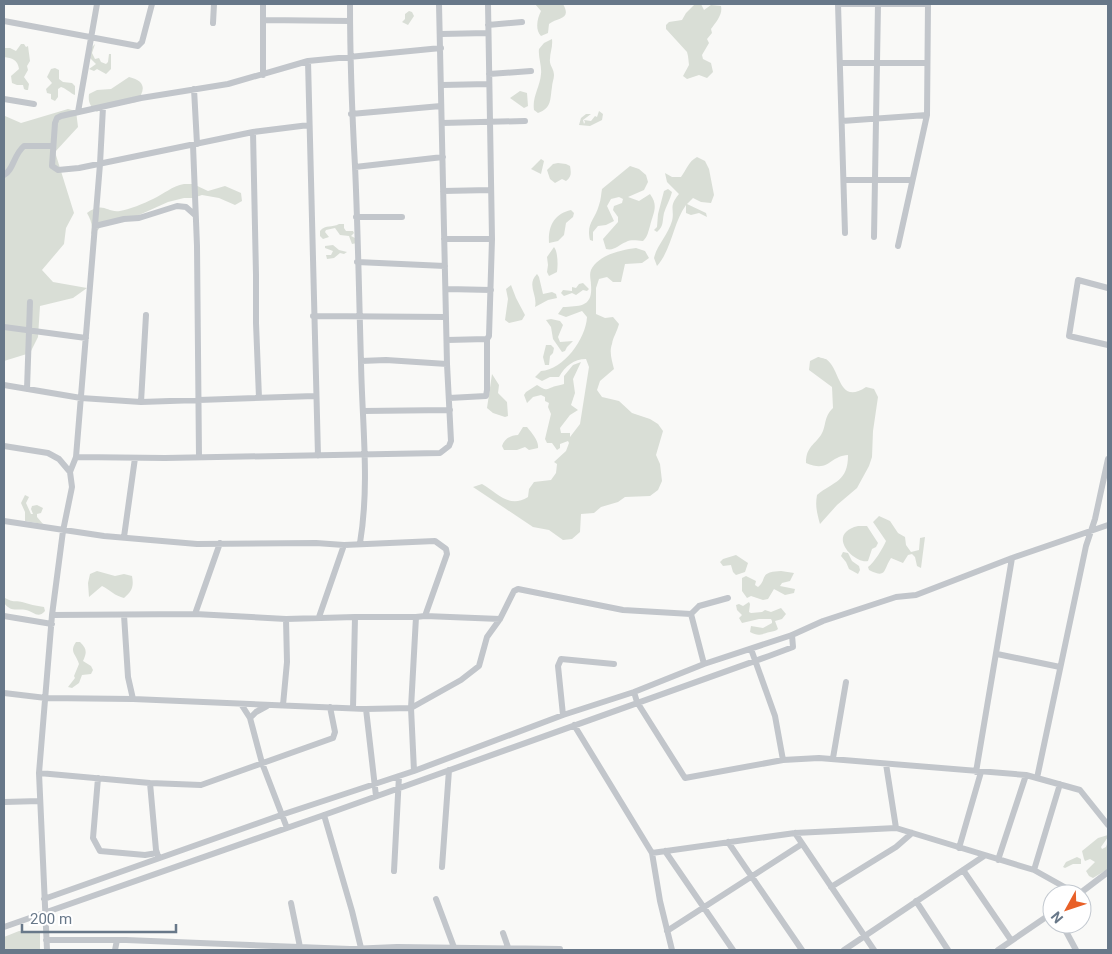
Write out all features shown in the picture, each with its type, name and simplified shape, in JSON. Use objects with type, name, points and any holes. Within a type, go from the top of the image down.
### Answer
[{"type":"street","points":[[78,112],[97,4]]},
{"type":"street","points":[[4,21],[91,38],[141,45],[152,4]]},
{"type":"street","points":[[213,23],[214,4]]},
{"type":"street","points":[[263,4],[264,75]]},
{"type":"street","points":[[350,4],[351,114],[355,167],[357,262],[366,455],[360,543]]},
{"type":"street","points":[[76,457],[318,456],[440,453],[450,446],[439,4]]},
{"type":"street","points":[[449,398],[486,396],[488,339],[491,315],[492,239],[488,4]]},
{"type":"street","points":[[845,233],[838,4],[928,4],[927,116],[898,246]]},
{"type":"street","points":[[874,237],[878,4]]},
{"type":"street","points":[[263,20],[350,21]]},
{"type":"street","points":[[488,25],[522,22]]},
{"type":"street","points":[[441,34],[488,33]]},
{"type":"street","points":[[309,125],[252,132],[65,170],[54,169],[51,162],[57,118],[61,116],[141,98],[228,84],[308,61],[441,48]]},
{"type":"street","points":[[308,61],[318,456]]},
{"type":"street","points":[[840,63],[927,63]]},
{"type":"street","points":[[489,74],[531,71]]},
{"type":"street","points":[[442,85],[489,84]]},
{"type":"street","points":[[194,90],[199,457]]},
{"type":"street","points":[[4,99],[34,104]]},
{"type":"street","points":[[351,114],[441,106]]},
{"type":"street","points":[[46,950],[39,773],[52,615],[63,531],[72,487],[70,472],[76,457],[103,107]]},
{"type":"street","points":[[842,121],[927,116]]},
{"type":"street","points":[[442,123],[525,121]]},
{"type":"street","points":[[252,132],[259,398]]},
{"type":"street","points":[[4,175],[9,172],[15,156],[24,146],[53,146]]},
{"type":"street","points":[[355,167],[442,157]]},
{"type":"street","points":[[844,180],[912,180]]},
{"type":"street","points":[[443,190],[491,190]]},
{"type":"street","points":[[95,226],[124,219],[139,218],[177,206],[186,207],[196,215]]},
{"type":"street","points":[[356,217],[402,217]]},
{"type":"street","points":[[444,239],[492,239]]},
{"type":"street","points":[[357,262],[445,266]]},
{"type":"street","points":[[1108,288],[1078,280],[1069,336],[1108,345]]},
{"type":"street","points":[[447,289],[491,290]]},
{"type":"street","points":[[27,389],[30,302]]},
{"type":"street","points":[[141,402],[146,315]]},
{"type":"street","points":[[313,316],[446,317]]},
{"type":"street","points":[[4,327],[86,338]]},
{"type":"street","points":[[447,340],[488,339]]},
{"type":"street","points":[[361,361],[386,360],[447,364]]},
{"type":"street","points":[[4,385],[80,398],[141,402],[315,396]]},
{"type":"street","points":[[363,411],[450,410]]},
{"type":"street","points":[[4,446],[48,453],[59,459],[70,472]]},
{"type":"street","points":[[124,537],[135,458]]},
{"type":"street","points":[[1037,778],[1090,531],[1096,519],[1108,468],[1108,459]]},
{"type":"street","points":[[4,521],[63,531],[197,544],[316,543],[344,545],[435,541],[446,550],[447,554],[425,616]]},
{"type":"street","points":[[44,899],[158,856],[400,776],[563,715],[634,692],[704,664],[792,635],[823,621],[896,597],[916,595],[1108,524]]},
{"type":"street","points":[[194,614],[220,543]]},
{"type":"street","points":[[318,617],[344,545]]},
{"type":"street","points":[[959,848],[978,772],[1012,558]]},
{"type":"street","points":[[4,693],[46,698],[133,699],[366,709],[411,708],[461,680],[479,666],[487,637],[500,620],[514,591],[518,589],[623,610],[691,614],[699,606],[728,598]]},
{"type":"street","points":[[52,615],[194,614],[286,619],[318,617],[416,618],[425,616],[500,620]]},
{"type":"street","points":[[691,614],[704,664]]},
{"type":"street","points":[[124,615],[128,677],[133,699]]},
{"type":"street","points":[[4,616],[52,624]]},
{"type":"street","points":[[353,708],[354,617]]},
{"type":"street","points":[[414,771],[411,708],[416,618]]},
{"type":"street","points":[[283,705],[287,662],[286,619]]},
{"type":"street","points":[[4,927],[769,656],[793,647],[792,635]]},
{"type":"street","points":[[765,644],[769,656]]},
{"type":"street","points":[[751,649],[775,716],[783,760]]},
{"type":"street","points":[[996,654],[1060,667]]},
{"type":"street","points":[[563,715],[558,666],[561,659],[614,664]]},
{"type":"street","points":[[833,758],[846,682]]},
{"type":"street","points":[[634,692],[637,702],[684,778],[783,760],[833,758],[1026,775],[1080,790],[1108,825]]},
{"type":"street","points":[[241,704],[250,718],[262,763],[287,828]]},
{"type":"street","points":[[597,704],[601,715]]},
{"type":"street","points":[[250,718],[267,706]]},
{"type":"street","points":[[39,773],[201,785],[333,738],[336,732],[330,707]]},
{"type":"street","points":[[366,709],[376,796]]},
{"type":"street","points":[[574,725],[652,852],[672,950]]},
{"type":"street","points":[[886,764],[896,828]]},
{"type":"street","points":[[442,867],[450,770]]},
{"type":"street","points":[[998,860],[1026,775]]},
{"type":"street","points":[[394,871],[400,776]]},
{"type":"street","points":[[98,778],[93,838],[100,851],[158,856]]},
{"type":"street","points":[[150,782],[158,856]]},
{"type":"street","points":[[1034,870],[1060,784]]},
{"type":"street","points":[[4,802],[40,801]]},
{"type":"street","points":[[324,815],[352,911],[360,948]]},
{"type":"street","points":[[652,852],[795,834],[896,828],[1034,870],[1060,884]]},
{"type":"street","points":[[831,887],[896,847],[912,833]]},
{"type":"street","points":[[795,834],[874,950]]},
{"type":"street","points":[[728,842],[802,950]]},
{"type":"street","points":[[667,931],[802,844]]},
{"type":"street","points":[[665,851],[733,950]]},
{"type":"street","points":[[844,950],[984,856]]},
{"type":"street","points":[[963,870],[1011,940]]},
{"type":"street","points":[[1092,884],[1108,872]]},
{"type":"street","points":[[436,900],[454,949]]},
{"type":"street","points":[[916,902],[948,950]]},
{"type":"street","points":[[291,903],[300,946]]},
{"type":"street","points":[[998,950],[1042,920]]},
{"type":"street","points":[[503,933],[509,949]]},
{"type":"street","points":[[1067,934],[1076,950]]},
{"type":"street","points":[[46,940],[166,941],[232,947],[290,948],[300,946],[350,949],[509,949],[560,947]]},
{"type":"street","points":[[114,950],[117,940]]},
{"type":"street","points":[[166,941],[166,950]]},
{"type":"shaded area","points":[[535,4],[563,4],[566,13],[565,16],[549,24],[548,33],[541,36],[537,24],[541,11]]},
{"type":"shaded area","points":[[695,4],[701,4],[704,10],[711,5],[721,6],[721,12],[711,29],[712,33],[707,39],[709,43],[702,55],[703,59],[711,63],[713,72],[707,78],[699,75],[687,79],[683,76],[689,65],[687,52],[666,29],[666,25],[669,22],[682,20]]},
{"type":"shaded area","points":[[409,11],[414,16],[408,25],[402,22],[405,19],[405,14]]},
{"type":"shaded area","points":[[552,39],[550,61],[554,75],[550,99],[546,109],[538,113],[534,110],[534,105],[541,74],[539,49],[544,43]]},
{"type":"shaded area","points":[[21,44],[24,44],[26,47],[28,46],[30,61],[24,77],[29,84],[28,90],[24,89],[23,85],[12,83],[11,76],[19,69],[14,60],[4,57],[4,48],[16,51]]},
{"type":"shaded area","points":[[95,44],[92,53],[95,59],[99,58],[101,62],[106,64],[109,54],[111,54],[111,69],[106,74],[97,69],[94,71],[89,69],[96,64],[90,58],[92,47]]},
{"type":"shaded area","points":[[51,69],[59,70],[59,79],[63,82],[72,83],[75,86],[75,95],[61,87],[58,89],[58,97],[55,101],[51,99],[51,94],[47,93],[46,89],[52,83],[47,77]]},
{"type":"shaded area","points":[[129,77],[139,81],[143,86],[142,94],[136,102],[100,109],[97,112],[91,106],[89,94],[97,90],[111,89]]},
{"type":"shaded area","points":[[520,91],[527,93],[528,106],[524,108],[510,98]]},
{"type":"shaded area","points":[[68,109],[76,111],[78,127],[55,152],[74,213],[66,228],[64,244],[42,270],[53,282],[87,288],[73,298],[40,306],[38,337],[30,353],[4,361],[4,117],[21,123]]},
{"type":"shaded area","points":[[599,111],[603,114],[602,120],[590,126],[579,125],[581,118],[586,114],[591,114],[583,120],[584,124],[584,120],[591,121],[595,116],[597,117]]},
{"type":"shaded area","points":[[697,157],[705,161],[709,169],[714,195],[711,203],[701,202],[693,198],[687,204],[706,213],[707,217],[699,213],[691,215],[686,213],[686,205],[666,252],[657,266],[654,258],[672,221],[673,205],[679,194],[667,182],[665,173],[672,177],[681,177],[690,163]]},
{"type":"shaded area","points":[[541,159],[544,161],[541,174],[531,169]]},
{"type":"shaded area","points":[[558,163],[570,166],[571,174],[566,181],[562,179],[555,183],[550,179],[547,170],[553,164]]},
{"type":"shaded area","points":[[630,166],[639,169],[646,175],[648,182],[644,190],[628,197],[639,201],[650,194],[653,198],[655,206],[648,234],[643,241],[630,241],[614,248],[606,249],[603,239],[618,222],[618,217],[613,210],[614,206],[622,203],[623,199],[619,197],[611,199],[607,206],[614,221],[598,226],[593,232],[593,241],[590,240],[590,225],[600,203],[602,189]]},
{"type":"shaded area","points":[[184,184],[193,184],[208,191],[225,186],[241,193],[242,201],[235,205],[219,198],[202,195],[184,198],[168,202],[128,220],[103,223],[98,230],[91,234],[92,228],[87,213],[97,208],[115,211],[127,209]]},
{"type":"shaded area","points":[[668,189],[672,192],[664,213],[662,226],[657,232],[654,230],[657,227],[658,214],[664,191]]},
{"type":"shaded area","points":[[571,210],[574,213],[573,217],[566,223],[564,235],[558,241],[549,243],[553,222],[560,214]]},
{"type":"shaded area","points":[[344,224],[346,231],[353,231],[354,233],[351,236],[355,238],[357,243],[352,244],[349,236],[340,235],[335,228],[326,230],[325,232],[329,237],[323,239],[320,236],[322,229]]},
{"type":"shaded area","points":[[333,245],[339,250],[347,252],[327,259],[326,255],[331,255],[333,251],[325,248],[325,246]]},
{"type":"shaded area","points":[[554,247],[558,262],[557,272],[549,276],[547,272],[547,257]]},
{"type":"shaded area","points":[[636,248],[645,251],[649,258],[642,263],[625,264],[621,282],[613,282],[607,277],[599,279],[596,288],[596,314],[605,318],[613,317],[619,324],[611,350],[614,369],[600,381],[597,390],[602,397],[619,401],[632,413],[650,419],[658,424],[663,431],[656,455],[660,464],[662,481],[658,490],[650,496],[625,497],[618,502],[601,507],[594,513],[581,514],[580,532],[572,539],[563,540],[549,530],[533,527],[473,487],[482,484],[509,501],[521,500],[528,497],[529,489],[534,482],[551,480],[556,473],[557,464],[554,462],[566,451],[569,443],[568,441],[560,444],[560,448],[557,450],[552,443],[547,443],[545,439],[551,414],[548,407],[549,403],[541,395],[533,397],[527,403],[524,395],[537,385],[546,389],[564,384],[564,376],[573,365],[581,362],[573,379],[575,393],[571,405],[578,410],[570,415],[560,428],[561,433],[570,433],[570,437],[580,424],[589,367],[586,359],[570,364],[559,377],[550,377],[542,381],[535,377],[541,371],[557,365],[565,359],[578,343],[586,326],[587,317],[582,311],[566,317],[558,314],[563,307],[580,305],[588,301],[591,292],[590,272],[594,265],[610,254]]},
{"type":"shaded area","points":[[537,274],[543,294],[552,292],[556,294],[557,298],[548,300],[535,307],[532,282]]},
{"type":"shaded area","points":[[583,283],[589,289],[587,291],[583,290],[576,295],[572,293],[564,296],[561,293],[563,290],[572,291],[572,287],[576,288],[579,284]]},
{"type":"shaded area","points":[[511,285],[525,315],[522,320],[509,323],[505,320],[508,299],[506,289]]},
{"type":"shaded area","points":[[546,320],[560,321],[563,325],[558,337],[560,342],[573,341],[565,351],[562,352],[553,339],[551,327]]},
{"type":"shaded area","points":[[546,345],[551,345],[554,348],[550,356],[549,365],[545,365],[543,357]]},
{"type":"shaded area","points":[[818,357],[826,359],[831,364],[845,389],[850,392],[857,392],[866,387],[874,389],[878,397],[873,431],[872,457],[869,466],[857,488],[837,505],[820,524],[816,503],[817,495],[843,476],[846,471],[848,455],[820,466],[806,463],[809,450],[821,435],[826,418],[833,408],[832,387],[809,370],[810,361]]},
{"type":"shaded area","points":[[492,374],[499,385],[498,393],[507,402],[508,416],[505,417],[493,413],[487,408]]},
{"type":"shaded area","points":[[523,427],[527,427],[533,434],[538,448],[529,450],[525,447],[517,450],[504,450],[502,446],[504,441],[518,435]]},
{"type":"shaded area","points":[[25,495],[29,497],[26,503],[31,514],[33,514],[32,506],[37,505],[43,508],[41,513],[37,514],[37,517],[43,524],[25,521],[25,512],[21,503]]},
{"type":"shaded area","points":[[879,516],[890,521],[898,533],[905,537],[906,545],[911,552],[919,550],[920,538],[925,537],[921,568],[917,566],[915,557],[912,554],[908,555],[903,563],[891,558],[882,573],[879,574],[869,570],[868,567],[876,559],[886,541],[873,522]]},
{"type":"shaded area","points":[[858,526],[867,526],[878,543],[872,549],[868,561],[856,558],[845,548],[843,541],[844,535],[848,530]]},
{"type":"shaded area","points":[[843,552],[848,553],[852,561],[859,566],[858,574],[849,569],[841,556]]},
{"type":"shaded area","points":[[736,555],[748,563],[745,572],[736,575],[731,565],[723,566],[720,562],[723,559]]},
{"type":"shaded area","points":[[97,571],[115,576],[124,574],[132,576],[131,591],[124,598],[102,586],[89,597],[88,583],[90,574]]},
{"type":"shaded area","points":[[781,571],[794,573],[790,581],[782,583],[780,586],[795,589],[794,593],[785,595],[774,589],[768,599],[763,600],[751,596],[747,598],[742,591],[742,578],[746,576],[756,581],[755,585],[758,587],[766,574]]},
{"type":"shaded area","points":[[5,598],[44,607],[45,611],[38,615],[26,610],[12,609],[4,603]]},
{"type":"shaded area","points":[[749,602],[749,612],[751,613],[765,610],[771,612],[781,608],[786,614],[782,619],[775,621],[778,629],[760,635],[750,632],[751,626],[763,628],[772,623],[772,621],[771,619],[759,619],[742,623],[739,618],[742,615],[737,610],[736,605],[743,606]]},
{"type":"shaded area","points":[[76,642],[80,642],[84,647],[86,653],[83,661],[91,666],[93,670],[91,674],[82,675],[79,683],[72,688],[68,687],[75,678],[74,676],[79,664],[73,651]]},
{"type":"shaded area","points":[[1108,835],[1101,847],[1102,849],[1106,847],[1108,841],[1108,869],[1093,878],[1086,871],[1095,862],[1090,859],[1085,861],[1082,851],[1098,838]]},
{"type":"shaded area","points":[[1077,857],[1081,859],[1081,864],[1063,867],[1066,862]]},
{"type":"shaded area","points":[[19,931],[40,931],[40,950],[4,950],[4,937]]}]
